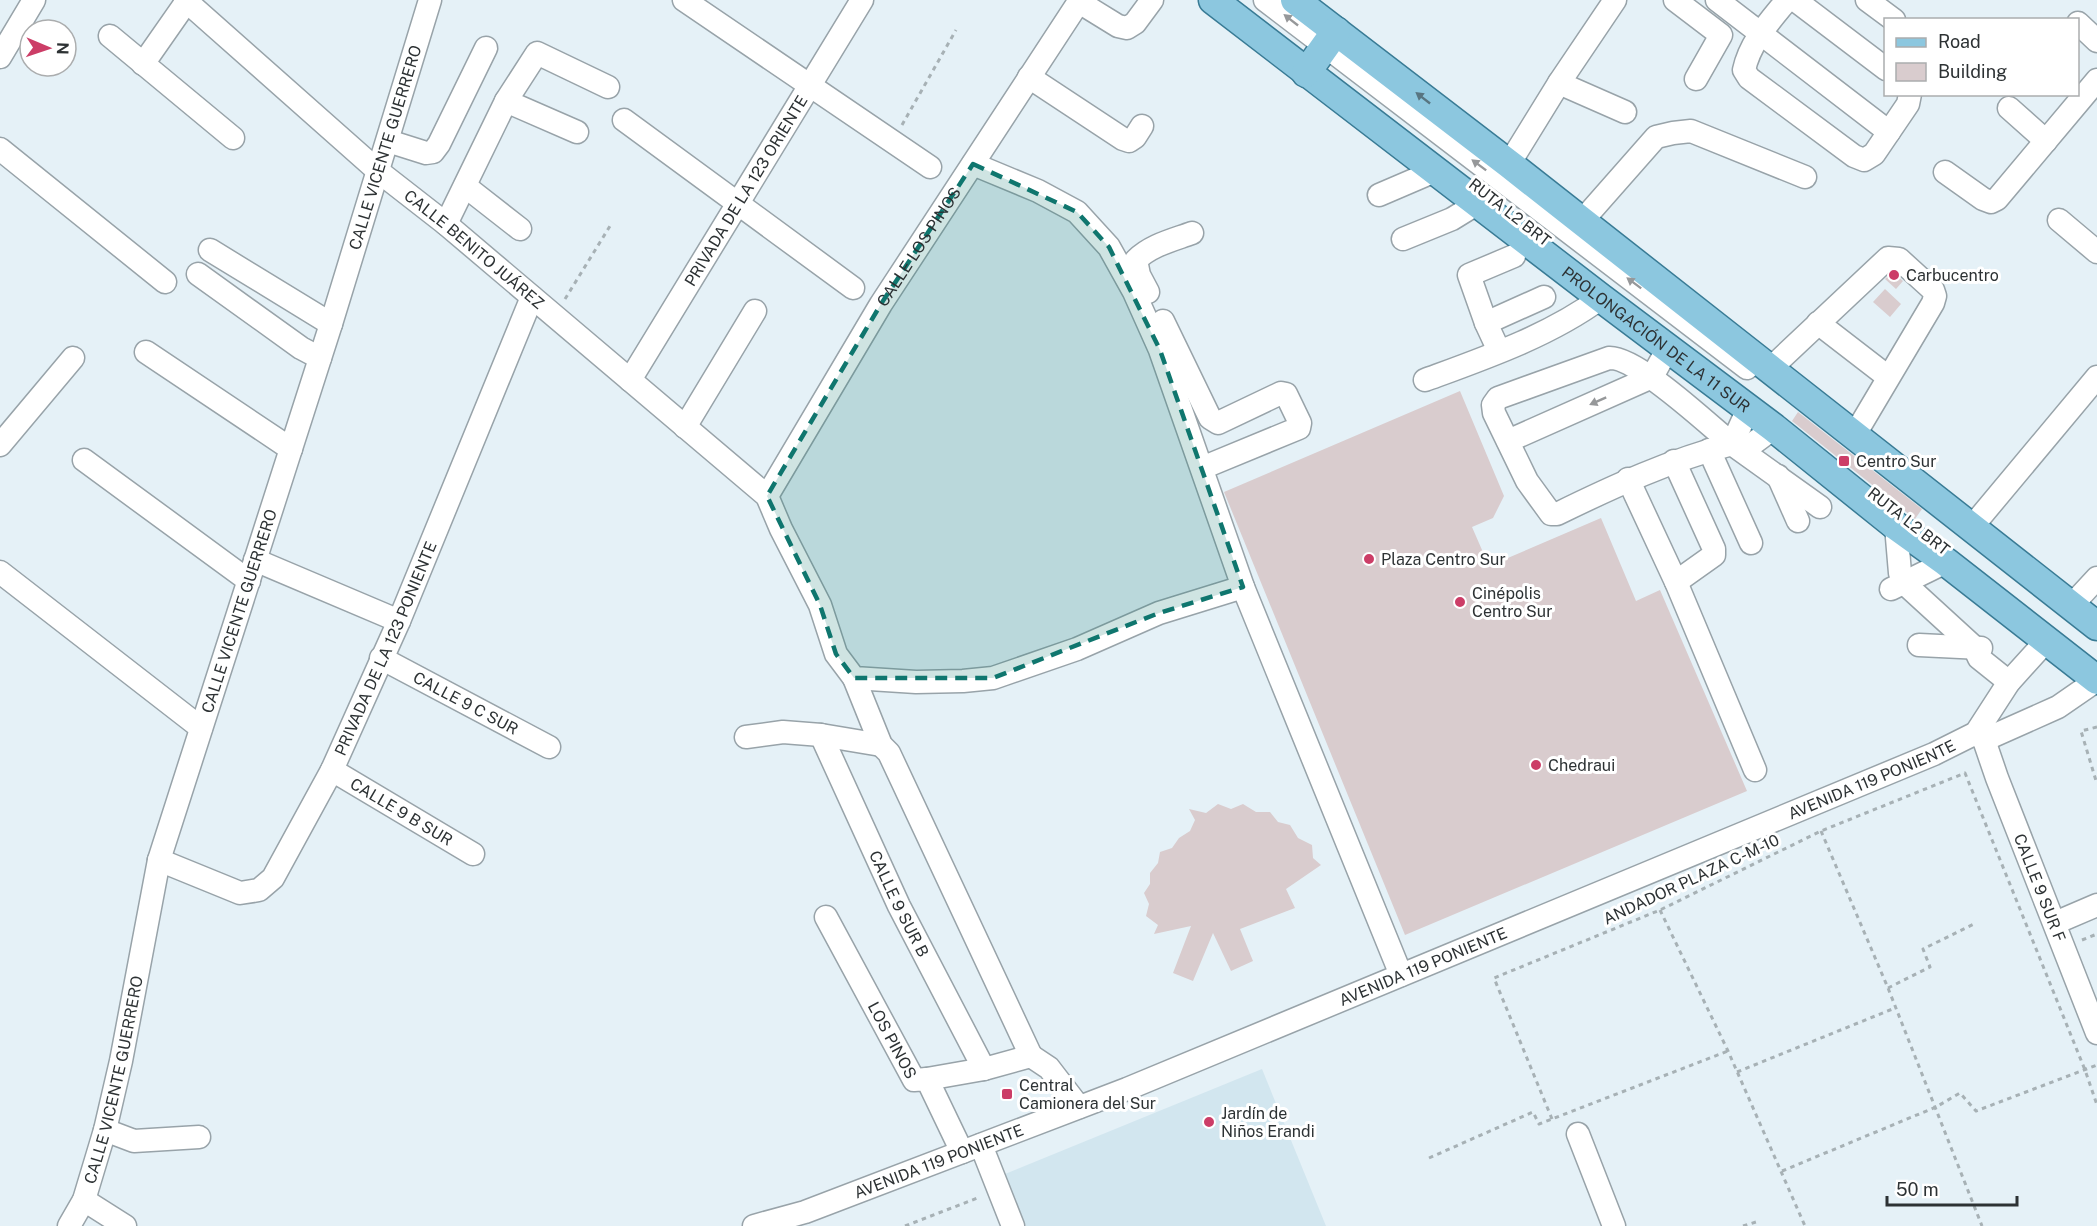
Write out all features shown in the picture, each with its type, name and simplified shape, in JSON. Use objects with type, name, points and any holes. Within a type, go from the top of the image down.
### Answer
[{"type":"main road","name":"PROLONGACIÓN DE LA 11 SUR","points":[[1213,0],[1320,53],[1509,164],[2097,626]]},
{"type":"main road","name":"PROLONGACIÓN DE LA 11 SUR","points":[[1295,0],[1320,53],[1436,171],[1774,428],[1896,526],[1946,562],[2097,680]]},
{"type":"street","points":[[0,57],[34,0]]},
{"type":"street","name":"CALLE VICENTE GUERRERO","points":[[69,1226],[84,1200],[105,1130],[121,1061],[159,860],[332,324],[430,0]]},
{"type":"street","points":[[684,0],[930,167]]},
{"type":"street","name":"PRIVADA DE LA 123 ORIENTE","points":[[630,380],[862,0]]},
{"type":"street","points":[[1080,1],[1118,27],[1127,28],[1135,23],[1152,0]]},
{"type":"street","name":"RUTA L2 BRT","points":[[1236,0],[1320,53],[1965,535],[2097,638]]},
{"type":"street","name":"RUTA L2 BRT","points":[[1265,0],[1320,53],[2097,668]]},
{"type":"street","points":[[1509,164],[1559,82],[1615,0]]},
{"type":"street","points":[[1675,0],[1721,35],[1696,79]]},
{"type":"street","points":[[1717,0],[1889,132]]},
{"type":"street","points":[[1788,0],[1760,33],[1746,59],[1744,70],[1749,78],[1854,156],[1864,160],[1875,154],[1908,104],[1910,96]]},
{"type":"street","points":[[1795,0],[1884,67]]},
{"type":"street","points":[[1867,0],[1890,18]]},
{"type":"street","points":[[143,64],[186,1]]},
{"type":"street","name":"CALLE BENITO JUÁREZ","points":[[186,1],[378,171],[446,224],[767,496]]},
{"type":"street","name":"CALLE LOS PINOS","points":[[767,496],[881,304],[1080,1]]},
{"type":"street","points":[[2079,24],[2097,41]]},
{"type":"street","points":[[110,36],[234,138]]},
{"type":"street","points":[[388,141],[426,153],[433,152],[486,48]]},
{"type":"street","points":[[446,224],[506,101],[537,53],[608,87]]},
{"type":"street","points":[[1029,78],[1123,139],[1129,141],[1135,137],[1142,126]]},
{"type":"street","points":[[1946,172],[1983,200],[1991,202],[1997,199],[2097,80]]},
{"type":"street","points":[[1559,82],[1625,112]]},
{"type":"street","points":[[506,101],[577,132]]},
{"type":"street","points":[[2009,108],[2046,141]]},
{"type":"street","points":[[624,120],[853,288]]},
{"type":"street","points":[[1582,221],[1656,137],[1673,133],[1691,131],[1805,177]]},
{"type":"street","points":[[0,149],[165,282]]},
{"type":"street","points":[[973,164],[1038,191],[1077,212],[1109,247],[1134,292],[1160,350],[1243,587],[1401,975]]},
{"type":"street","points":[[1379,195],[1436,171]]},
{"type":"street","points":[[465,186],[520,229]]},
{"type":"street","points":[[1403,238],[1452,219],[1478,203]]},
{"type":"street","points":[[2059,220],[2097,252]]},
{"type":"street","points":[[1192,233],[1160,244],[1144,252],[1137,260],[1139,275],[1161,315],[1204,408],[1210,418],[1218,423],[1276,395],[1286,394],[1300,426],[1202,468]]},
{"type":"street","points":[[210,250],[332,324]]},
{"type":"street","points":[[1499,351],[1486,323],[1469,275],[1514,256]]},
{"type":"street","points":[[1770,369],[1888,258],[1899,259],[1933,290],[1935,296],[1854,435]]},
{"type":"street","points":[[198,274],[301,348],[321,358]]},
{"type":"street","name":"PRIVADA DE LA 123 PONIENTE","points":[[159,860],[240,893],[259,890],[273,878],[332,770],[399,621],[532,297]]},
{"type":"street","points":[[1486,323],[1544,297]]},
{"type":"street","points":[[1425,380],[1499,351],[1575,316],[1601,298]]},
{"type":"street","points":[[685,427],[754,311]]},
{"type":"street","points":[[1818,323],[1888,377]]},
{"type":"street","points":[[146,352],[291,449]]},
{"type":"street","points":[[1508,441],[1658,383],[1677,354]]},
{"type":"street","points":[[1774,428],[1738,447],[1709,450],[1674,461],[1628,479],[1557,514],[1551,514],[1527,482],[1494,412],[1493,405],[1498,398],[1617,357],[1658,383],[1738,447],[1820,507]]},
{"type":"street","points":[[0,445],[73,358]]},
{"type":"street","points":[[1971,528],[2097,376]]},
{"type":"street","points":[[1738,447],[1748,409]]},
{"type":"street","points":[[1709,450],[1751,543]]},
{"type":"street","points":[[84,460],[252,571],[399,621]]},
{"type":"street","points":[[1674,461],[1714,549],[1714,555],[1676,582]]},
{"type":"street","points":[[1777,475],[1798,521]]},
{"type":"street","points":[[1628,479],[1676,582],[1755,770]]},
{"type":"street","points":[[767,496],[781,529],[820,605],[836,654],[854,678],[881,745],[890,753],[1031,1056],[1048,1068],[1079,1107]]},
{"type":"street","points":[[1896,526],[1900,573],[1898,586]]},
{"type":"street","points":[[1898,586],[1946,562]]},
{"type":"street","points":[[0,572],[201,728]]},
{"type":"street","points":[[2071,606],[2097,578]]},
{"type":"street","points":[[1898,586],[1974,647],[1979,658],[2014,677]]},
{"type":"street","points":[[854,678],[916,682],[993,678],[1077,649],[1159,613],[1243,587]]},
{"type":"street","name":"AVENIDA 119 PONIENTE","points":[[754,1226],[803,1219],[972,1149],[1127,1089],[1934,754],[1980,737],[2014,677],[2047,640]]},
{"type":"street","points":[[1918,645],[1974,647]]},
{"type":"street","name":"CALLE 9 C SUR","points":[[381,658],[549,747]]},
{"type":"street","points":[[1980,737],[2058,707],[2097,680]]},
{"type":"street","points":[[746,737],[783,732],[821,735],[881,745]]},
{"type":"street","name":"CALLE 9 SUR B","points":[[821,735],[899,906],[984,1069]]},
{"type":"street","name":"CALLE 9 SUR F","points":[[1980,737],[2097,1033]]},
{"type":"street","name":"CALLE 9 B SUR","points":[[332,770],[473,854]]},
{"type":"street","points":[[2055,923],[2097,905]]},
{"type":"street","name":"LOS PINOS","points":[[826,917],[914,1080],[927,1079],[998,1190],[1013,1226]]},
{"type":"street","points":[[927,1079],[984,1069],[1031,1056]]},
{"type":"street","points":[[105,1130],[134,1141],[200,1137]]},
{"type":"street","points":[[1578,1134],[1614,1226]]},
{"type":"street","points":[[84,1200],[125,1226]]},
{"type":"path","points":[[893,142],[956,30]]},
{"type":"path","points":[[554,316],[610,226]]},
{"type":"path","points":[[2097,727],[2081,731],[2097,784]]},
{"type":"path","name":"ANDADOR PLAZA C-M-10","points":[[1552,1119],[1494,978],[1660,910],[1821,831],[1965,773],[2085,1070]]},
{"type":"path","points":[[1821,831],[1888,988],[1982,1226]]},
{"type":"path","points":[[1660,910],[1728,1052],[1805,1226]]},
{"type":"path","points":[[1888,988],[1929,967],[1923,949],[1974,924]]},
{"type":"path","points":[[1737,1072],[1896,1008]]},
{"type":"path","points":[[1429,1158],[1533,1112],[1539,1124],[1728,1052]]},
{"type":"path","points":[[1782,1171],[1936,1107],[1960,1093],[1976,1111],[2097,1065]]},
{"type":"path","points":[[2085,1070],[2097,1105]]},
{"type":"path","points":[[905,1226],[998,1190]]},
{"type":"path","points":[[1743,1226],[1756,1222]]},
{"type":"highlighted area","points":[[973,164],[1077,212],[1109,247],[1160,350],[1243,587],[1159,613],[993,678],[854,678],[836,654],[820,605],[767,496],[881,304]]},
{"type":"shaded area","name":"Jardín de Niños Erandi","points":[[1262,1069],[1326,1226],[1026,1226],[1005,1174]]},
{"type":"building","points":[[1893,272],[1903,281],[1896,289],[1885,279]]},
{"type":"building","name":"Carbucentro","points":[[1885,289],[1901,304],[1890,317],[1873,302]]},
{"type":"building","points":[[1460,391],[1504,496],[1493,518],[1472,527],[1489,566],[1601,518],[1636,601],[1660,590],[1747,791],[1405,935],[1224,492]]},
{"type":"building","points":[[1798,412],[1922,509],[1915,519],[1792,421]]},
{"type":"building","points":[[1218,804],[1231,809],[1243,804],[1256,812],[1270,812],[1278,822],[1290,825],[1298,838],[1312,845],[1313,858],[1321,865],[1286,889],[1295,908],[1240,929],[1253,961],[1231,971],[1213,933],[1193,981],[1173,973],[1191,926],[1154,934],[1158,925],[1146,916],[1149,904],[1144,893],[1150,884],[1150,873],[1158,863],[1160,852],[1172,848],[1179,838],[1190,831],[1195,820],[1189,809],[1206,813]]},
{"type":"place","name":"Carbucentro","points":[[1894,275]]},
{"type":"place","name":"Centro Sur","points":[[1844,461]]},
{"type":"place","name":"Plaza Centro Sur","points":[[1369,559]]},
{"type":"place","name":"Cinépolis Centro Sur","points":[[1460,602]]},
{"type":"place","name":"Chedraui","points":[[1536,765]]},
{"type":"place","name":"Central Camionera del Sur","points":[[1007,1094]]},
{"type":"place","name":"Jardín de Niños Erandi","points":[[1209,1122]]}]
